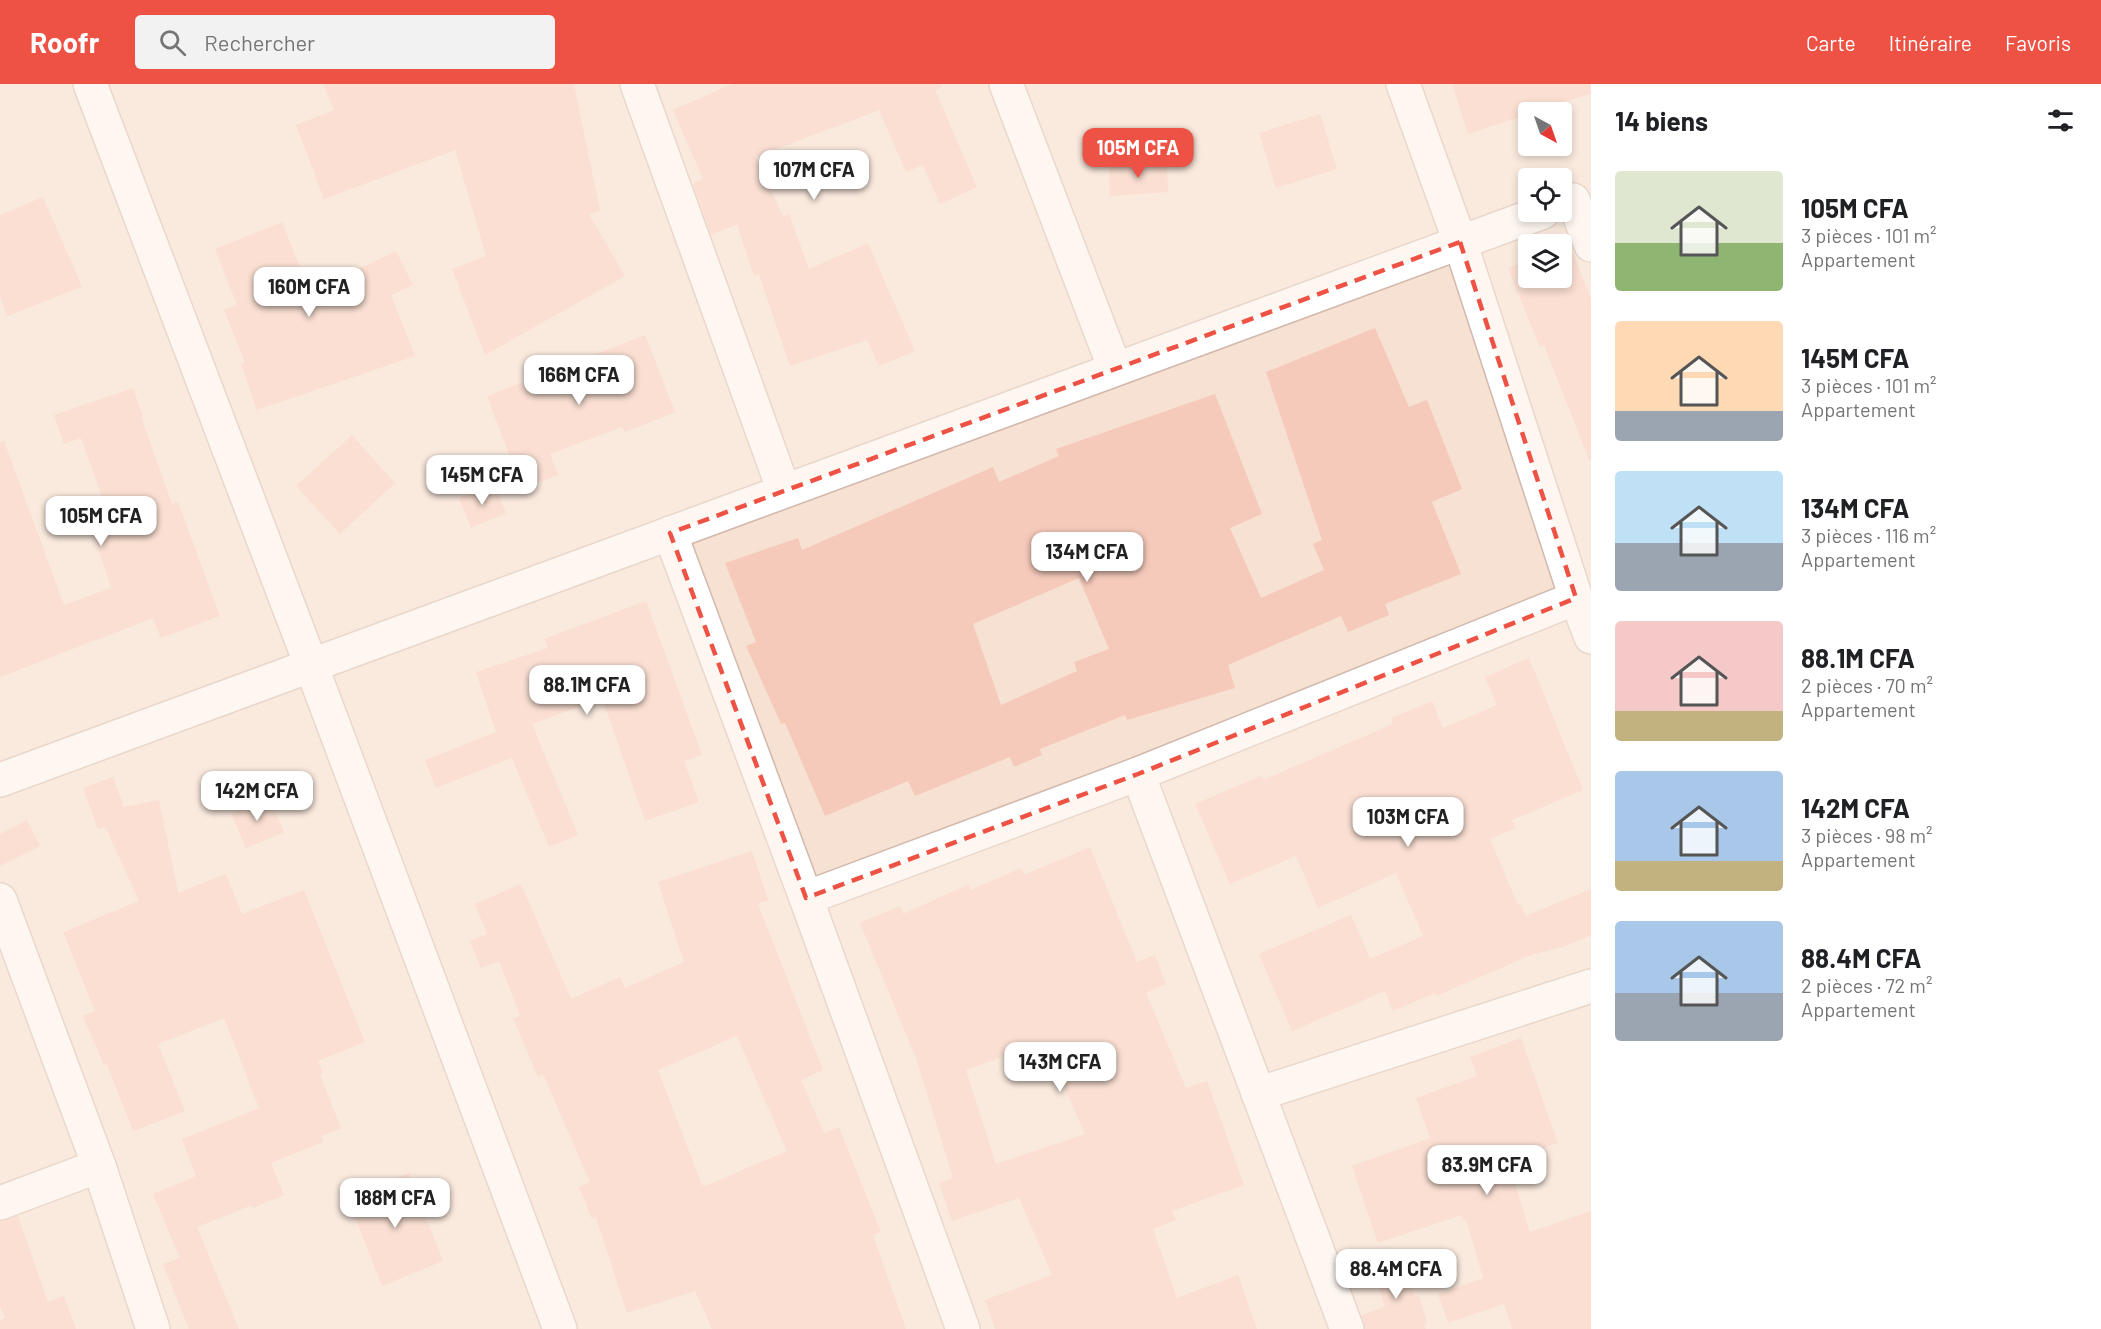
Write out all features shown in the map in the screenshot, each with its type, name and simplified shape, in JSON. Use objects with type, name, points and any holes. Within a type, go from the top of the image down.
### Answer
[{"type":"street","points":[[90,84],[560,1329]]},
{"type":"street","points":[[637,84],[784,491]]},
{"type":"street","points":[[1006,84],[1115,369]]},
{"type":"street","points":[[1403,84],[1460,242],[1576,598],[1591,637]]},
{"type":"street","points":[[1575,200],[1591,244]]},
{"type":"street","points":[[0,780],[1518,221]]},
{"type":"street","points":[[670,533],[963,1329]]},
{"type":"street","points":[[806,898],[1138,774],[1576,598]]},
{"type":"street","points":[[1138,774],[1347,1329]]},
{"type":"street","points":[[0,900],[99,1166],[153,1329]]},
{"type":"street","points":[[1258,1094],[1591,986]]},
{"type":"street","points":[[0,1203],[99,1166]]},
{"type":"highlighted area","points":[[1460,242],[1576,598],[1138,774],[806,898],[670,533]]},
{"type":"shaded area","points":[[0,84],[1591,84],[1591,1329],[0,1329]]},
{"type":"building","points":[[323,84],[574,84],[600,211],[589,214],[625,276],[485,355],[452,269],[486,256],[455,150],[324,199],[296,125],[334,110]]},
{"type":"building","points":[[732,84],[941,84],[942,87],[935,90],[977,187],[940,204],[923,165],[906,172],[879,110],[756,157],[783,216],[789,214],[809,269],[868,243],[915,351],[879,366],[867,340],[790,366],[759,274],[754,276],[737,224],[711,235],[693,184],[703,179],[673,110]]},
{"type":"building","points":[[1452,84],[1591,84],[1591,94],[1563,102],[1518,102],[1518,117],[1468,134]]},
{"type":"building","points":[[1320,114],[1337,169],[1276,188],[1259,133]]},
{"type":"building","points":[[1167,162],[1168,192],[1110,196],[1109,165]]},
{"type":"building","points":[[43,197],[82,287],[7,316],[0,296],[0,215]]},
{"type":"building","points":[[282,222],[304,277],[307,276],[313,291],[396,251],[413,285],[391,295],[415,356],[257,410],[241,364],[245,362],[224,310],[237,305],[215,249]]},
{"type":"building","points":[[1572,250],[1591,298],[1591,460],[1589,460],[1544,345],[1540,347],[1508,268],[1518,264],[1518,288],[1572,288]]},
{"type":"building","points":[[1375,328],[1409,407],[1427,400],[1462,489],[1432,502],[1461,574],[1385,604],[1389,615],[1348,632],[1341,616],[1228,665],[1235,688],[1127,720],[1125,715],[1040,749],[1042,755],[1014,767],[1010,757],[915,796],[908,781],[825,816],[785,723],[781,724],[746,646],[756,642],[725,563],[798,538],[802,550],[993,467],[999,482],[1059,456],[1056,449],[1215,394],[1262,514],[1230,528],[1261,598],[1324,570],[1313,544],[1322,540],[1266,372]],"holes":[[[1079,578],[1109,649],[1074,662],[1077,671],[1001,705],[973,624]]]},
{"type":"building","points":[[645,335],[675,412],[625,432],[622,427],[550,454],[558,475],[522,489],[487,396]]},
{"type":"building","points":[[133,388],[172,504],[178,502],[220,616],[161,638],[153,618],[0,677],[0,442],[4,441],[64,605],[111,588],[91,526],[110,519],[81,438],[64,444],[54,415]]},
{"type":"building","points":[[352,435],[395,483],[340,534],[296,486]]},
{"type":"building","points":[[493,483],[506,513],[471,528],[459,498]]},
{"type":"building","points":[[646,601],[702,755],[684,761],[699,802],[645,821],[602,698],[532,724],[578,835],[549,847],[512,758],[436,788],[425,760],[496,732],[476,672],[548,648],[544,639]]},
{"type":"building","points":[[1529,658],[1583,790],[1512,820],[1516,828],[1490,839],[1518,905],[1520,904],[1526,916],[1591,889],[1591,935],[1565,946],[1531,955],[1436,996],[1435,993],[1393,1011],[1385,991],[1292,1031],[1259,954],[1351,915],[1370,959],[1423,936],[1396,873],[1318,908],[1296,856],[1230,884],[1195,804],[1261,776],[1263,780],[1393,724],[1391,718],[1432,701],[1443,728],[1497,705],[1485,677]]},
{"type":"building","points":[[113,777],[124,807],[159,800],[178,893],[226,874],[242,914],[304,890],[365,1042],[318,1061],[323,1073],[320,1075],[341,1128],[321,1136],[323,1142],[271,1163],[284,1195],[197,1227],[239,1329],[189,1329],[163,1264],[180,1258],[153,1194],[196,1176],[182,1139],[259,1108],[224,1018],[158,1044],[185,1111],[133,1131],[107,1064],[104,1065],[83,1016],[95,1011],[63,932],[139,901],[105,826],[98,829],[83,788]]},
{"type":"building","points":[[268,796],[284,832],[246,848],[231,813]]},
{"type":"building","points":[[27,820],[40,846],[0,866],[0,834]]},
{"type":"building","points":[[1090,847],[1137,962],[1155,955],[1166,984],[1146,993],[1186,1088],[1207,1081],[1244,1185],[1172,1211],[1176,1220],[1153,1229],[1177,1298],[1238,1275],[1257,1329],[995,1329],[985,1300],[1052,1275],[1019,1198],[952,1221],[939,1183],[953,1178],[916,1058],[860,923],[900,906],[903,914],[969,884],[971,890],[1021,868],[1024,875]],"holes":[[[1045,1042],[1085,1134],[996,1164],[966,1070]]]},
{"type":"building","points":[[752,851],[768,900],[758,904],[823,1070],[801,1080],[824,1133],[839,1127],[881,1232],[873,1235],[906,1329],[712,1329],[695,1291],[627,1313],[596,1217],[592,1219],[579,1187],[590,1182],[543,1074],[538,1077],[513,1018],[520,1016],[499,961],[481,968],[470,941],[487,934],[475,904],[521,884],[571,999],[620,977],[625,988],[684,962],[658,882]],"holes":[[[737,1036],[787,1151],[705,1186],[702,1185],[658,1070]]]},
{"type":"building","points":[[1521,1038],[1558,1143],[1508,1161],[1530,1232],[1591,1211],[1591,1329],[1512,1329],[1504,1304],[1448,1323],[1438,1294],[1483,1278],[1466,1219],[1463,1220],[1461,1215],[1378,1243],[1352,1166],[1430,1138],[1416,1098],[1477,1076],[1470,1057]]},
{"type":"building","points":[[409,1173],[443,1261],[382,1286],[347,1197]]},
{"type":"building","points":[[18,1216],[48,1302],[64,1296],[76,1329],[0,1329],[0,1320],[5,1318],[0,1306],[0,1221]]},
{"type":"building","points":[[1401,1257],[1415,1297],[1419,1296],[1427,1323],[1424,1324],[1426,1329],[1365,1329],[1362,1315],[1385,1307],[1372,1267]]}]
